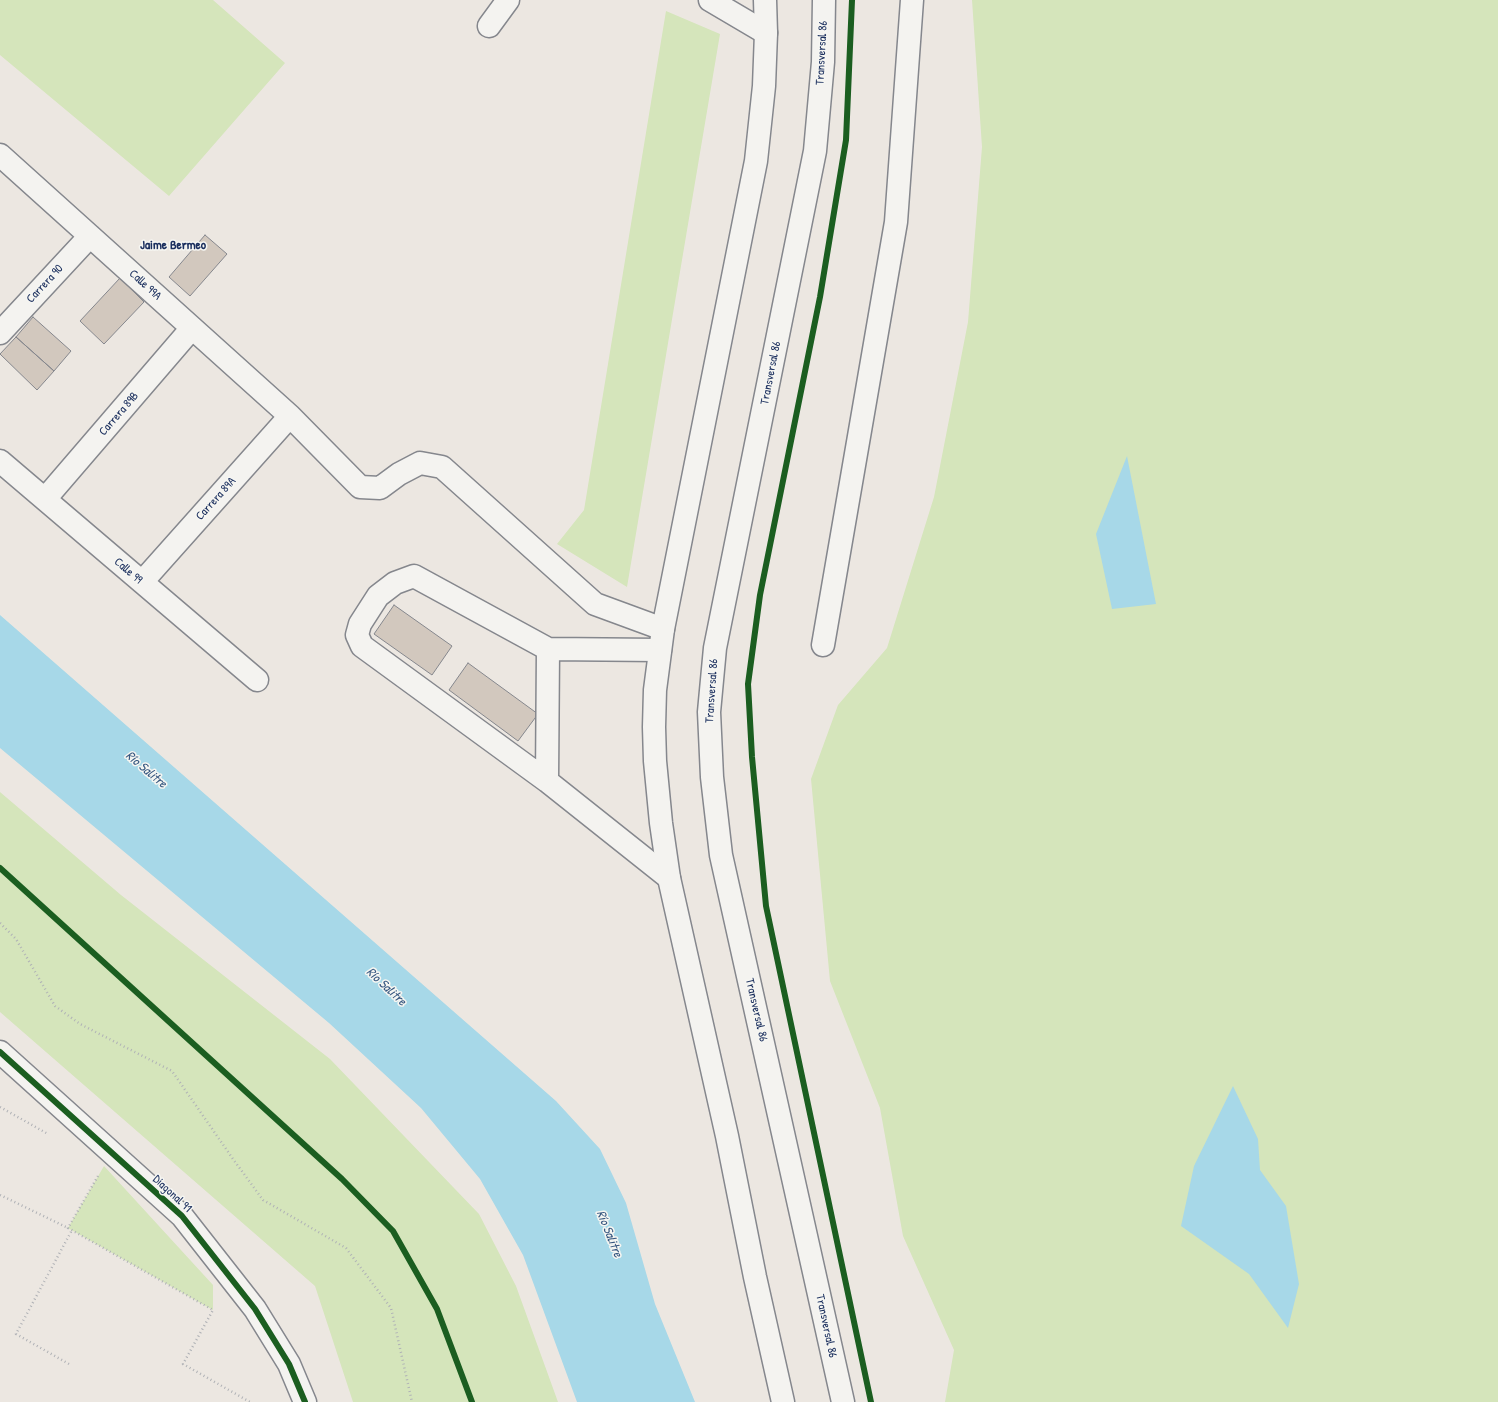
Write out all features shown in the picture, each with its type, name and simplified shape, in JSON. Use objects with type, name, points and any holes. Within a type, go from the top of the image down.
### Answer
[{"type":"main road","points":[[489,26],[508,0]]},
{"type":"main road","points":[[710,0],[766,33]]},
{"type":"main road","points":[[765,0],[766,33],[764,86],[756,160],[662,639],[655,690],[655,761],[660,823],[669,878],[727,1136],[755,1277],[783,1402]]},
{"type":"main road","name":"Transversal 86","points":[[824,0],[823,62],[815,151],[715,648],[709,712],[712,777],[721,855],[843,1402]]},
{"type":"main road","points":[[823,645],[896,222],[912,0]]},
{"type":"main road","name":"Calle 99A","points":[[0,155],[290,416],[360,487],[380,488],[400,474],[420,463],[442,467],[595,604],[662,639]]},
{"type":"main road","name":"Carrera 90","points":[[0,333],[90,236]]},
{"type":"main road","name":"Carrera 89B","points":[[45,499],[192,328]]},
{"type":"main road","name":"Carrera 89A","points":[[142,582],[290,416]]},
{"type":"main road","name":"Calle 99","points":[[0,461],[257,680]]},
{"type":"main road","points":[[662,639],[548,649],[414,576],[395,583],[378,596],[360,624],[358,635],[362,646],[547,781],[669,878]]},
{"type":"main road","points":[[547,781],[548,649]]},
{"type":"main road","name":"Diagonal 91","points":[[0,1052],[182,1216],[255,1309],[289,1364],[305,1402]]},
{"type":"path","points":[[0,923],[16,939],[55,1006],[80,1024],[172,1071],[263,1200],[346,1248],[391,1308],[412,1402]]},
{"type":"path","points":[[0,1107],[48,1134]]},
{"type":"path","points":[[68,1228],[100,1173]]},
{"type":"path","points":[[0,1195],[72,1230],[214,1310],[183,1364],[250,1402]]},
{"type":"path","points":[[69,1364],[16,1334],[72,1230]]},
{"type":"green space","points":[[0,0],[213,0],[285,63],[169,196],[0,55]]},
{"type":"green space","points":[[972,0],[1498,0],[1498,1402],[945,1402],[954,1350],[903,1236],[880,1108],[830,981],[811,779],[838,705],[887,648],[934,497],[968,322],[982,147]]},
{"type":"green space","points":[[666,11],[720,34],[627,587],[557,544],[584,510]]},
{"type":"green space","points":[[0,792],[121,895],[330,1059],[479,1214],[516,1286],[558,1402],[353,1402],[315,1286],[0,1012]]},
{"type":"green space","points":[[104,1166],[213,1285],[213,1310],[68,1228]]},
{"type":"water","points":[[1127,456],[1156,604],[1112,609],[1096,534]]},
{"type":"water","name":"Río Salitre","points":[[0,615],[556,1101],[600,1149],[626,1203],[655,1304],[695,1402],[577,1402],[523,1255],[480,1179],[421,1108],[329,1023],[0,748]]},
{"type":"water","points":[[1233,1086],[1258,1139],[1260,1170],[1286,1206],[1299,1284],[1288,1328],[1249,1274],[1181,1226],[1194,1166]]},
{"type":"building","points":[[205,235],[227,254],[190,296],[169,277]]},
{"type":"building","points":[[120,278],[144,302],[104,344],[80,321]]},
{"type":"building","points":[[33,317],[71,351],[54,371],[16,337]]},
{"type":"building","points":[[16,337],[54,371],[37,390],[0,354]]},
{"type":"building","points":[[394,605],[452,646],[432,675],[374,634]]},
{"type":"building","points":[[468,663],[538,714],[518,741],[449,690]]},
{"type":"cycle path","points":[[852,0],[846,140],[820,297],[760,595],[748,684],[752,757],[766,906],[871,1402]]},
{"type":"cycle path","points":[[0,868],[342,1179],[393,1231],[437,1309],[472,1402]]},
{"type":"cycle path","points":[[0,1052],[182,1216],[255,1309],[289,1364],[305,1402]]},
{"type":"district","name":"Jaime Bermeo","points":[[173,246]]}]
